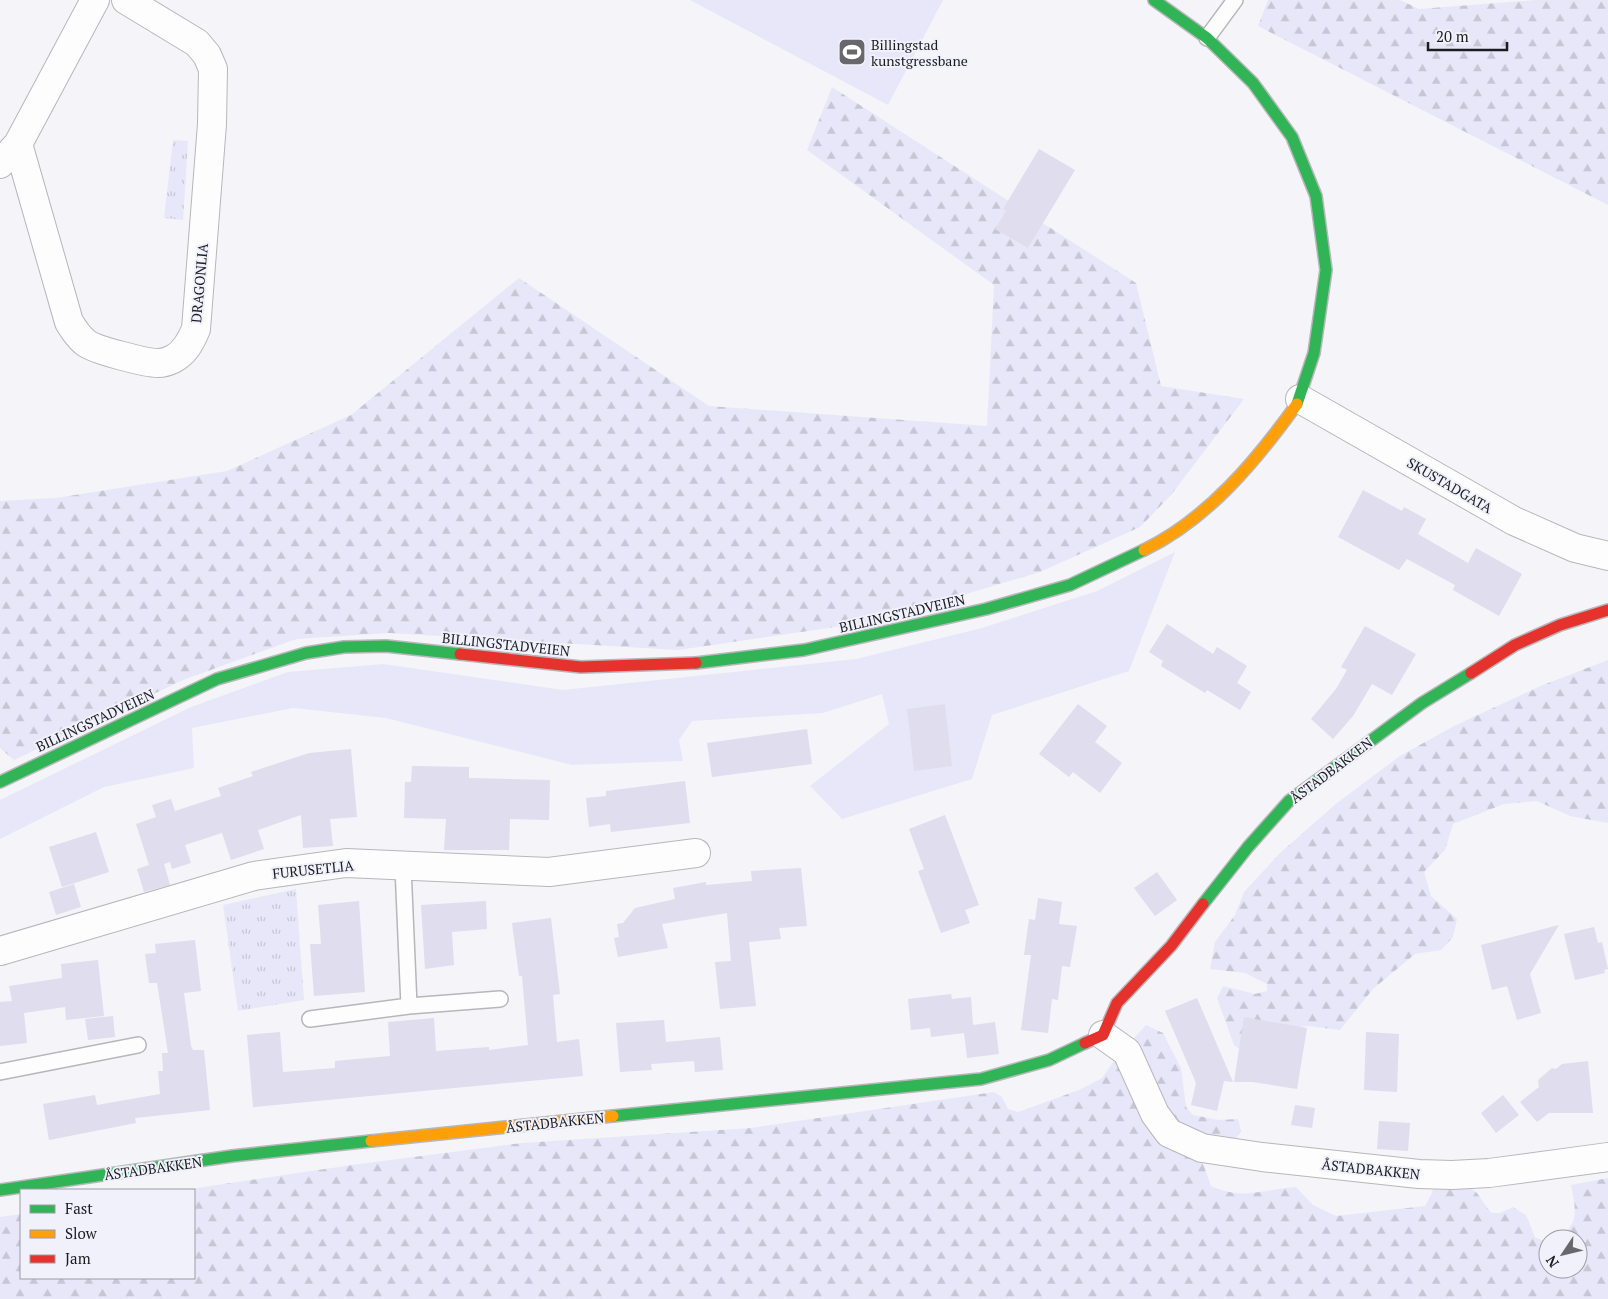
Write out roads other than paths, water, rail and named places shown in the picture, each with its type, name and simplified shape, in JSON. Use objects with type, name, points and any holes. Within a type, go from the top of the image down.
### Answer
[{"type":"main road","name":"BILLINGSTADVEIEN","points":[[0,782],[217,679],[257,665],[306,653],[344,647],[386,646],[581,667],[687,664],[804,650],[986,609],[1070,585],[1152,546],[1210,506],[1266,447],[1300,399],[1314,353],[1326,270],[1316,196],[1292,137],[1253,83],[1207,38],[1154,0]]},
{"type":"main road","name":"ÅSTADBAKKEN","points":[[0,1190],[232,1156],[871,1088],[981,1080],[1050,1060],[1104,1035],[1118,1003],[1171,946],[1248,847],[1289,801],[1349,754],[1422,703],[1515,645],[1560,625],[1608,610]]},
{"type":"street","points":[[0,164],[18,144],[95,0]]},
{"type":"street","name":"DRAGONLIA","points":[[18,144],[69,322],[79,336],[88,344],[100,350],[158,363],[172,359],[182,352],[190,342],[196,329],[212,124],[213,69],[207,55],[197,43],[126,0]]},
{"type":"street","name":"SKUSTADGATA","points":[[1300,399],[1514,521],[1575,548],[1608,556]]},
{"type":"street","name":"FURUSETLIA","points":[[0,951],[254,876],[346,863],[549,872],[696,853]]},
{"type":"street","name":"ÅSTADBAKKEN","points":[[1104,1035],[1127,1052],[1155,1114],[1169,1133],[1202,1148],[1301,1162],[1419,1174],[1452,1175],[1608,1157]]},
{"type":"lane","points":[[1207,38],[1235,0]]},
{"type":"lane","points":[[403,867],[409,1006]]},
{"type":"lane","points":[[310,1018],[409,1006],[500,999]]},
{"type":"lane","points":[[0,1072],[138,1045]]},
{"type":"place","name":"Billingstad kunstgressbane","points":[[852,52]]}]
